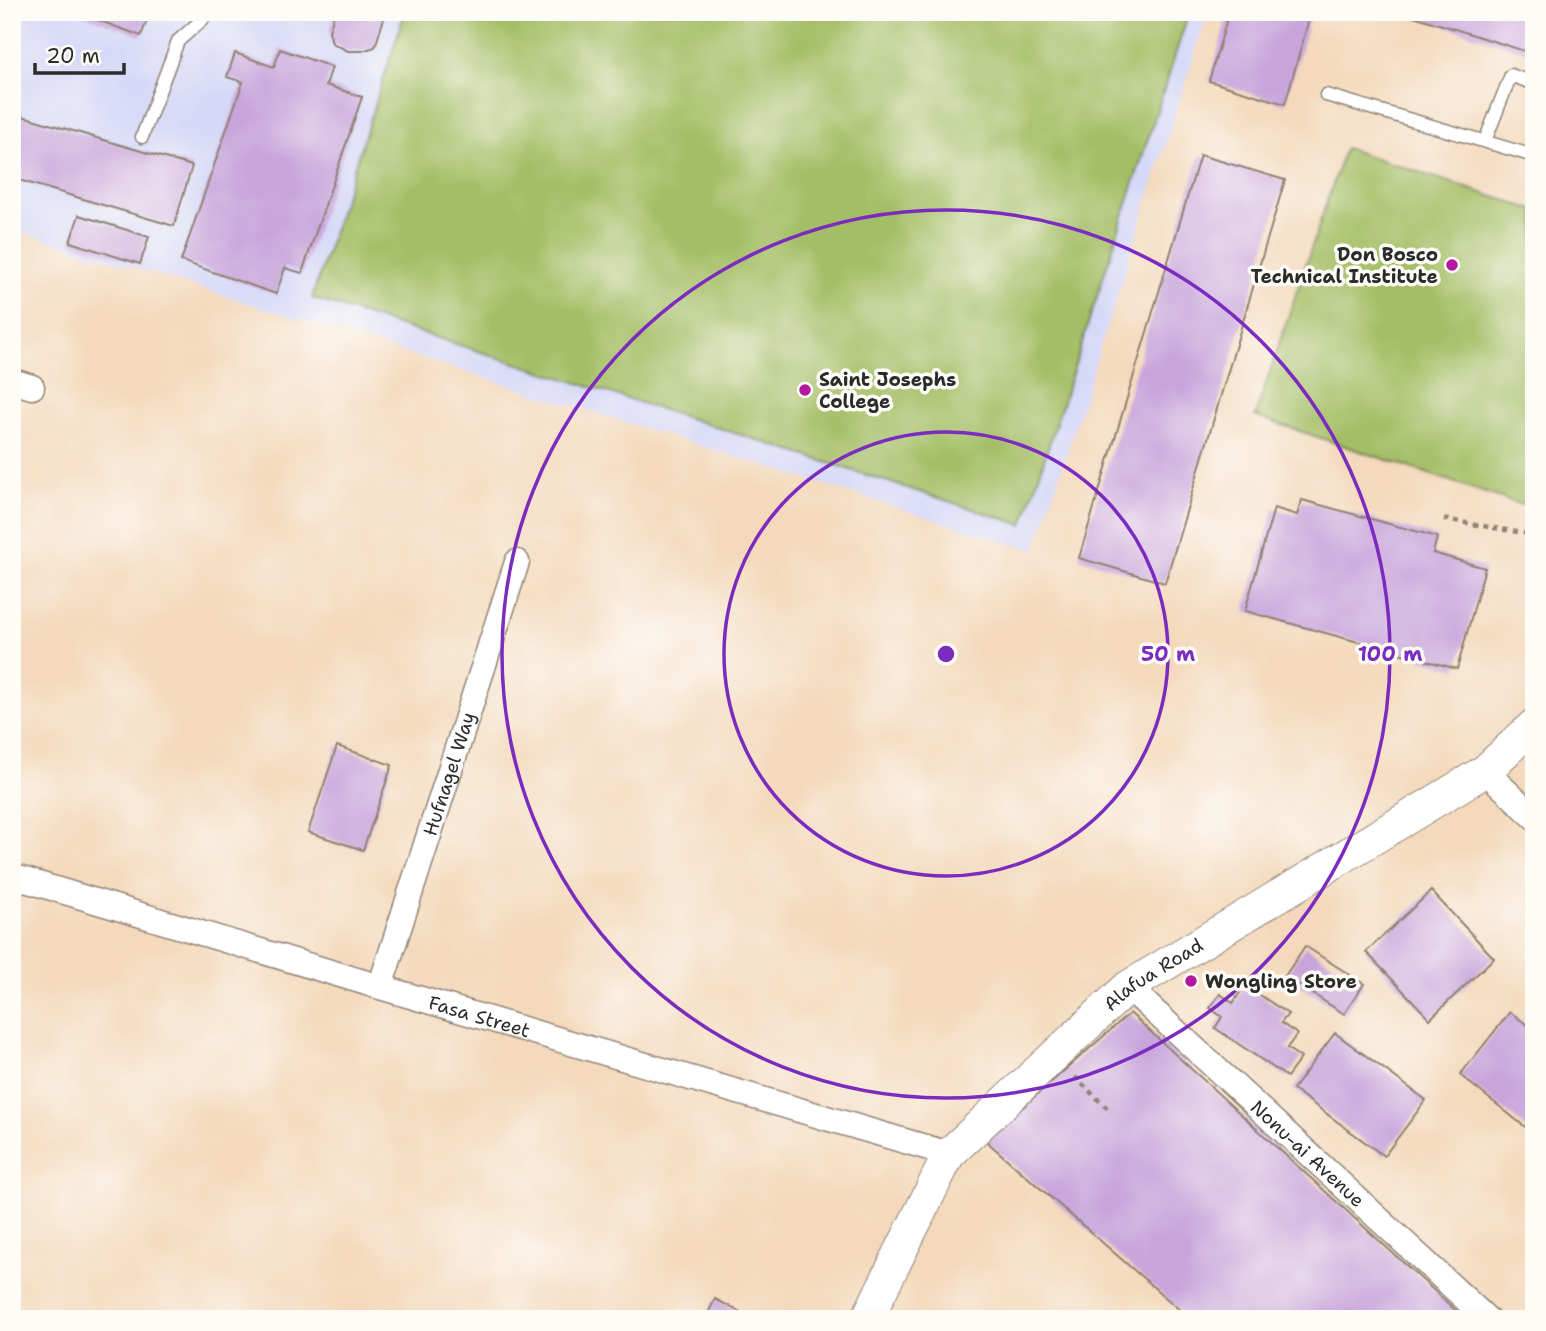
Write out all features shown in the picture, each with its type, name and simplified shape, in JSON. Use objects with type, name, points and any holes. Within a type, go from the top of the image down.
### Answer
[{"type":"street","name":"Hufnagel Way","points":[[380,987],[517,562]]},
{"type":"street","name":"Alafua Road","points":[[867,1319],[949,1154],[1128,987],[1485,771],[1534,724]]},
{"type":"street","points":[[1485,771],[1534,817]]},
{"type":"street","name":"Fasa Street","points":[[12,876],[949,1154]]},
{"type":"street","name":"Nonu-ai Avenue","points":[[1128,987],[1487,1319]]},
{"type":"lane","points":[[142,137],[178,41],[203,19],[205,12]]},
{"type":"lane","points":[[1485,141],[1511,75],[1534,84]]},
{"type":"lane","points":[[1326,95],[1534,156]]},
{"type":"path","points":[[1444,519],[1534,536]]},
{"type":"path","points":[[1054,1057],[1111,1112]]},
{"type":"shaded area","name":"Saint Josephs College","points":[[12,12],[1208,12],[1035,551],[12,229]]},
{"type":"green space","name":"Saint Josephs College","points":[[405,12],[1189,12],[1023,525],[312,298]]},
{"type":"green space","points":[[1345,148],[1534,210],[1534,509],[1255,416]]},
{"type":"building","points":[[76,12],[150,12],[141,36]]},
{"type":"building","points":[[335,12],[386,12],[375,47],[348,51],[332,43],[329,31]]},
{"type":"building","points":[[1229,12],[1311,12],[1285,104],[1209,81]]},
{"type":"building","points":[[1404,12],[1534,12],[1534,54],[1404,13]]},
{"type":"building","points":[[280,49],[332,67],[326,85],[362,97],[302,273],[285,268],[276,294],[181,261],[243,82],[227,77],[235,53],[274,67]]},
{"type":"building","points":[[12,113],[192,166],[174,226],[12,178]]},
{"type":"building","points":[[1200,155],[1285,180],[1165,583],[1079,558]]},
{"type":"building","points":[[79,215],[149,237],[140,264],[70,242]]},
{"type":"building","points":[[1302,500],[1437,537],[1433,553],[1485,568],[1457,669],[1245,611],[1274,508],[1297,515]]},
{"type":"building","points":[[337,746],[392,765],[363,850],[308,832]]},
{"type":"building","points":[[1431,891],[1494,958],[1430,1019],[1366,952]]},
{"type":"building","points":[[1305,946],[1364,984],[1344,1014],[1285,976]]},
{"type":"building","points":[[1245,985],[1288,1014],[1281,1023],[1297,1034],[1287,1048],[1301,1058],[1287,1077],[1215,1028],[1222,1017],[1210,1008],[1220,994],[1233,1003]]},
{"type":"building","points":[[1510,1012],[1534,1030],[1534,1134],[1460,1075]]},
{"type":"building","points":[[1130,1013],[1465,1319],[1190,1319],[985,1140]]},
{"type":"building","points":[[1335,1033],[1426,1100],[1384,1156],[1293,1089]]},
{"type":"building","points":[[715,1299],[754,1319],[705,1319]]},
{"type":"place","name":"Don Bosco Technical Institute","points":[[1452,265]]},
{"type":"place","name":"Saint Josephs College","points":[[805,390]]},
{"type":"place","name":"Wongling Store","points":[[1191,981]]}]
